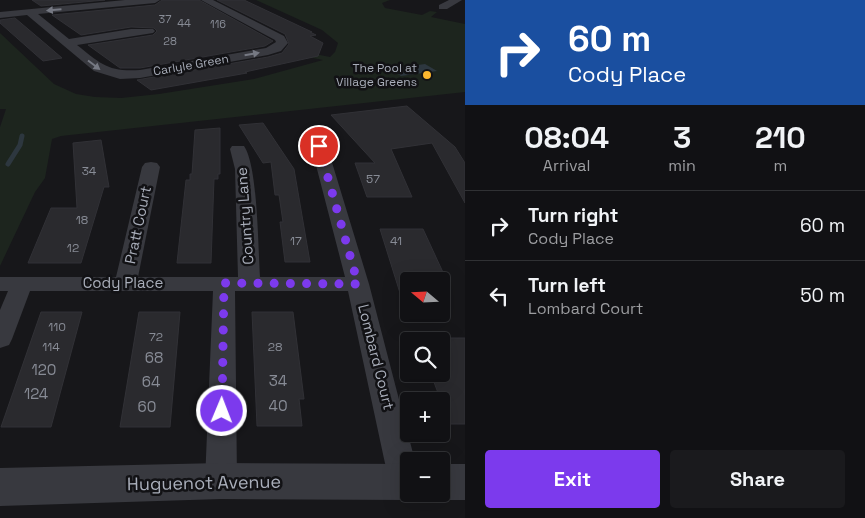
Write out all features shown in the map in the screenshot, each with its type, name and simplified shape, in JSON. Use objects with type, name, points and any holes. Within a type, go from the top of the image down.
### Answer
[{"type":"street","points":[[0,15],[155,0]]},
{"type":"street","name":"Carlyle Green","points":[[29,12],[98,68],[120,74],[140,74],[268,51],[282,43],[280,38],[206,0]]},
{"type":"street","points":[[443,7],[456,0]]},
{"type":"street","points":[[67,43],[131,32],[149,31]]},
{"type":"street","name":"Lombard Court","points":[[319,146],[409,452]]},
{"type":"street","name":"Country Lane","points":[[236,283],[244,169],[238,149]]},
{"type":"street","name":"Pratt Court","points":[[126,283],[151,167]]},
{"type":"street","points":[[221,481],[236,283]]},
{"type":"street","name":"Cody Place","points":[[0,339],[11,284],[358,284]]},
{"type":"street","name":"Huguenot Avenue","points":[[0,487],[221,481],[400,482]]},
{"type":"street","name":"Huguenot Avenue","points":[[450,482],[465,482]]},
{"type":"shaded area","points":[[256,0],[390,0],[382,3],[385,8],[422,15],[430,11],[437,12],[431,17],[465,24],[465,92],[61,136],[52,139],[45,178],[35,192],[0,266],[0,127],[6,109],[0,109],[0,33],[54,84],[76,94],[95,97],[121,98],[159,94],[254,79],[323,60],[285,52],[290,49],[330,57],[335,52],[338,43],[322,30]]},
{"type":"shaded area","points":[[425,64],[437,71],[401,76],[390,69]]},
{"type":"building","points":[[32,0],[105,0],[41,6]]},
{"type":"building","points":[[162,0],[199,0],[273,41],[265,46],[140,68],[120,68],[88,45],[153,35],[157,31],[154,28],[131,27],[81,35],[52,15],[155,5]]},
{"type":"building","points":[[217,0],[244,0],[312,32],[310,32],[316,35],[310,36],[323,43],[318,56],[245,72],[247,73],[151,90],[137,80],[268,57],[282,53],[289,44],[285,34]]},
{"type":"building","points":[[15,18],[62,58],[43,61],[0,23],[0,20]]},
{"type":"building","points":[[407,106],[455,147],[465,163],[465,203],[432,143],[391,149],[412,197],[367,197],[355,163],[375,163],[331,115]]},
{"type":"building","points":[[263,123],[294,169],[310,262],[285,262],[280,222],[283,222],[279,195],[275,195],[271,162],[263,163],[239,125]]},
{"type":"building","points":[[220,128],[220,174],[218,174],[218,179],[214,179],[211,263],[177,263],[186,180],[190,180],[190,174],[192,174],[195,130]]},
{"type":"building","points":[[101,140],[109,187],[104,187],[81,263],[28,263],[51,208],[77,208],[73,143]]},
{"type":"building","points":[[380,229],[423,229],[443,272],[400,272],[400,293]]},
{"type":"building","points":[[41,312],[82,312],[51,427],[1,427]]},
{"type":"building","points":[[139,312],[180,312],[170,427],[120,427]]},
{"type":"building","points":[[252,312],[293,312],[304,399],[299,399],[302,426],[257,426]]},
{"type":"building","points":[[450,338],[465,338],[465,424],[450,424],[450,392],[438,392],[434,382],[450,382]]},
{"type":"waterway","points":[[8,164],[20,145],[22,136]]},
{"type":"place","name":"The Pool at Village Greens","points":[[427,75]]},
{"type":"route","points":[[222,411],[224,283],[358,284],[319,146]]}]
